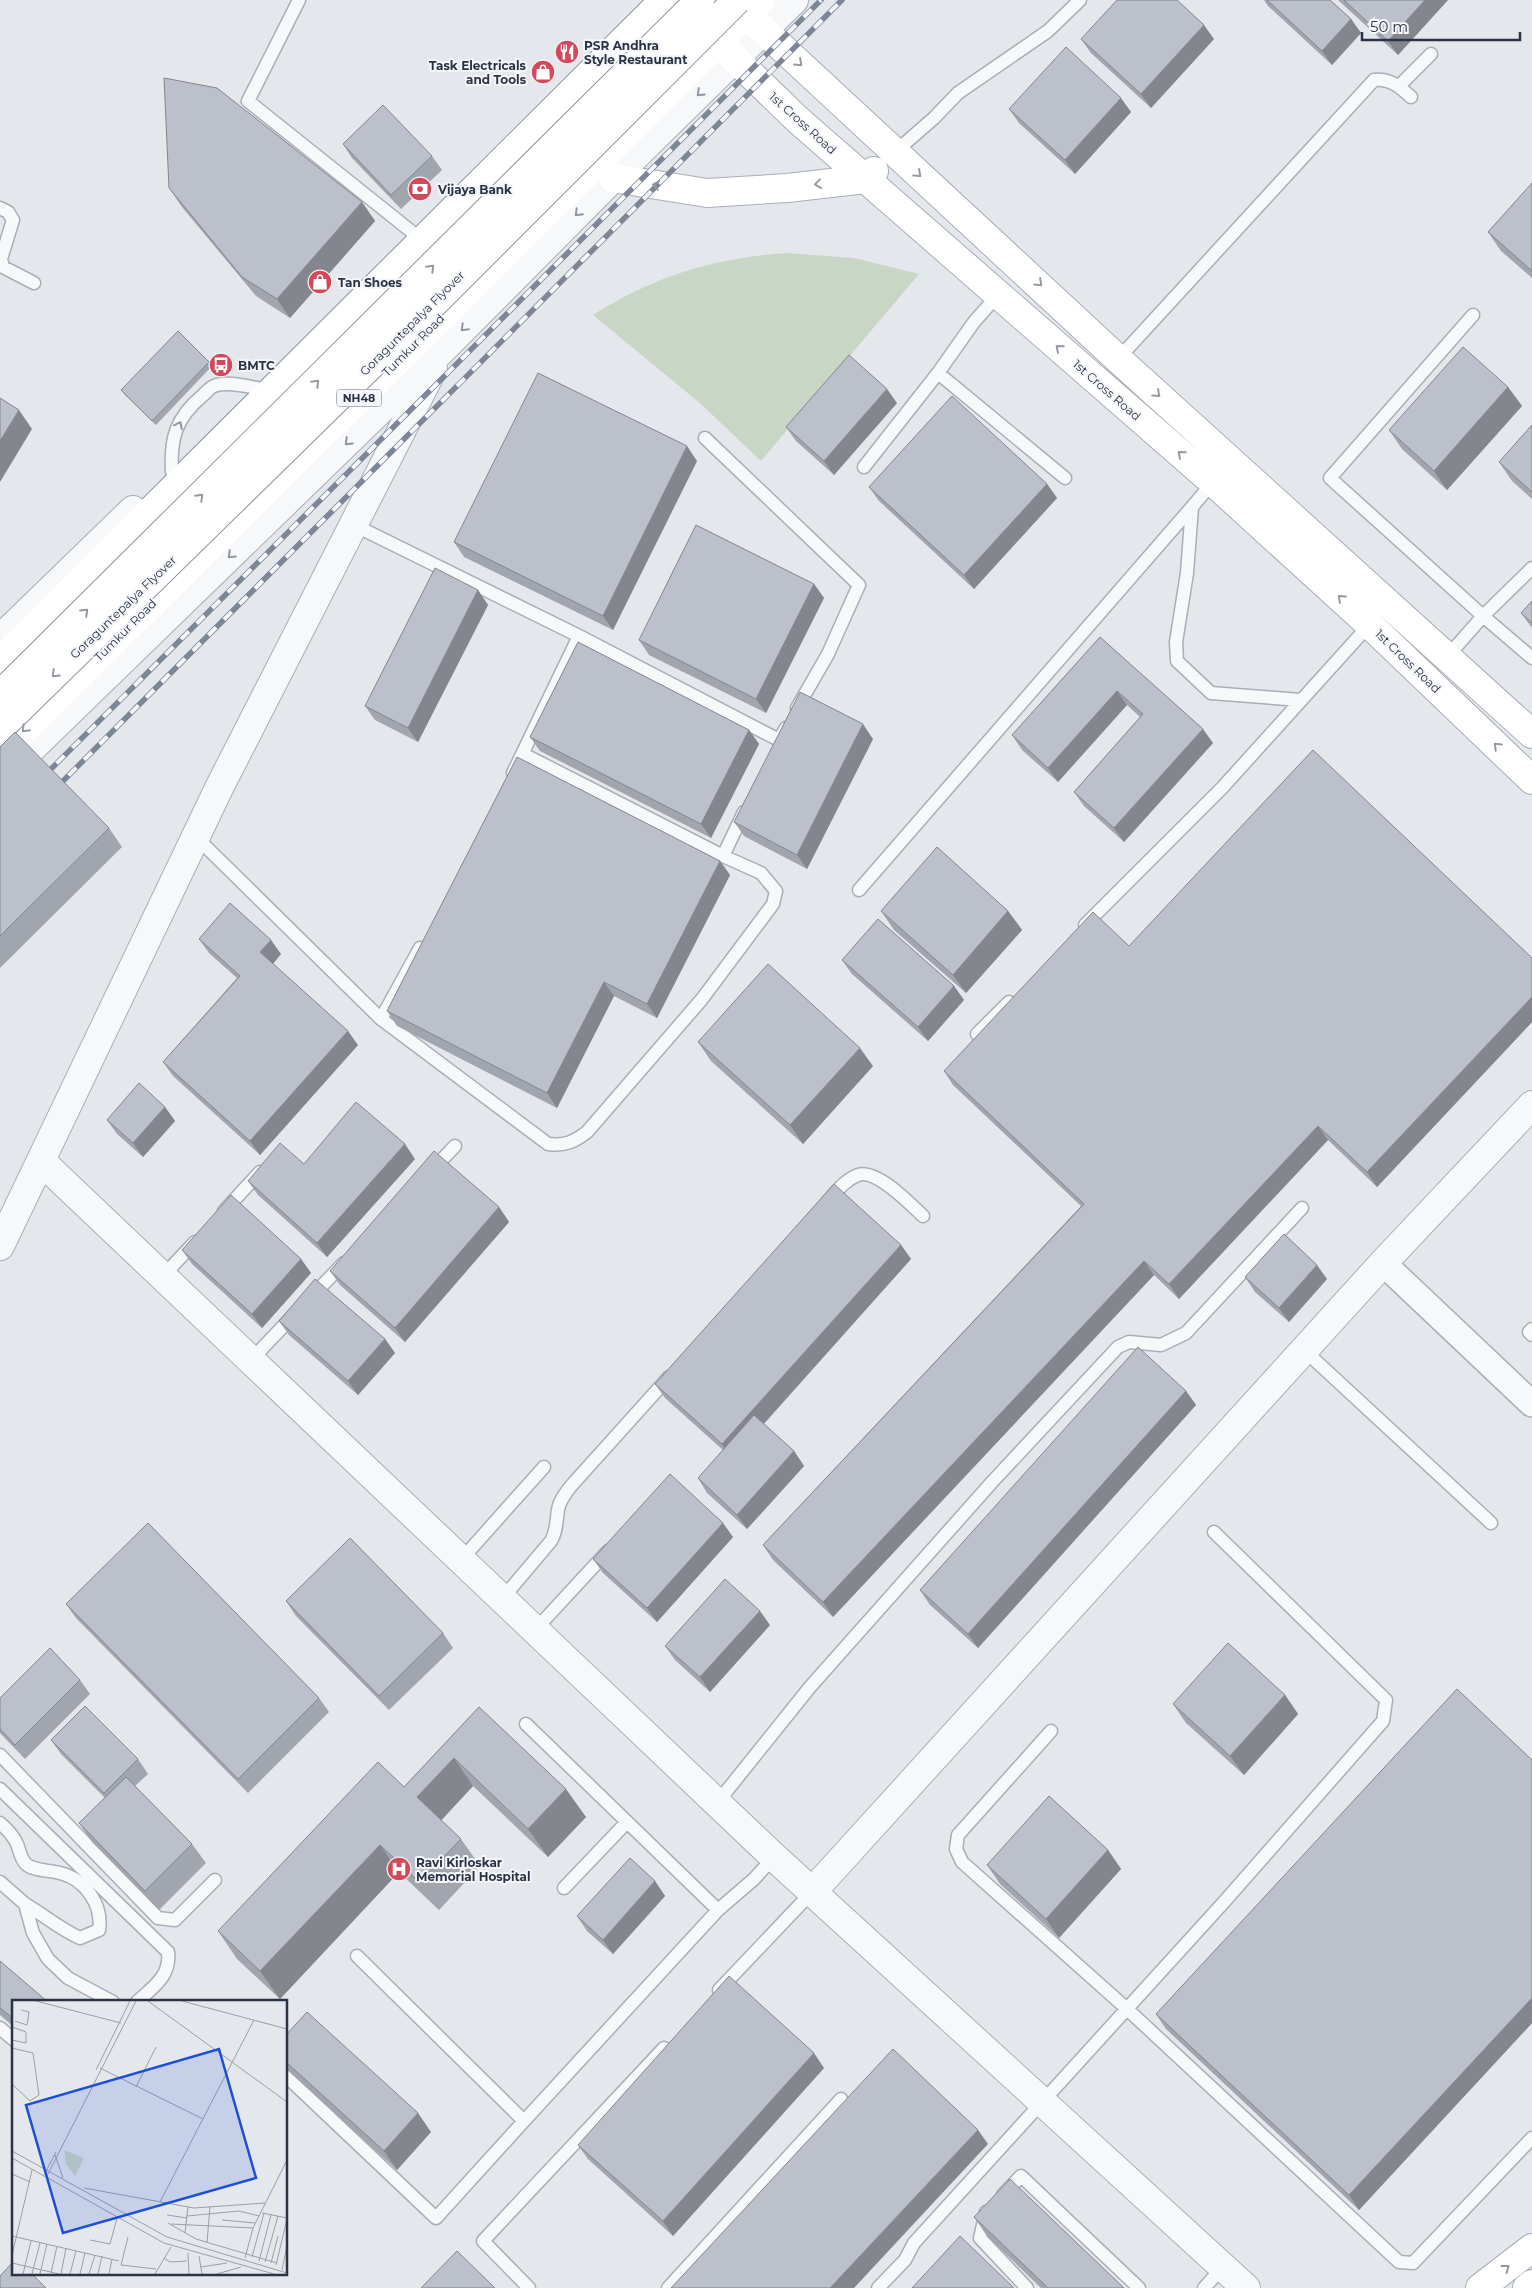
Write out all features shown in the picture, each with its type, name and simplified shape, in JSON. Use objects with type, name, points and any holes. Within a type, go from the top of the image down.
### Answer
[{"type":"main road","points":[[0,660],[664,0]]},
{"type":"main road","name":"1st Cross Road","points":[[682,0],[727,50],[798,120],[1213,482],[1370,625],[1532,780]]},
{"type":"main road","name":"Goraguntepalya Flyover","points":[[0,695],[700,0]]},
{"type":"main road","points":[[748,9],[895,152],[1118,359],[1532,734]]},
{"type":"main road","name":"Tumkur Road","points":[[0,754],[727,50],[748,9]]},
{"type":"main road","name":"Goraguntepalya Flyover","points":[[0,728],[424,312],[748,9]]},
{"type":"main road","points":[[612,178],[707,193],[787,188],[866,178],[895,152]]},
{"type":"main road","points":[[1480,2288],[1532,2248]]},
{"type":"main road","points":[[1527,2288],[1532,2284]]},
{"type":"street","points":[[0,639],[257,388],[645,0]]},
{"type":"street","points":[[748,9],[794,0]]},
{"type":"street","points":[[0,779],[444,348],[612,178],[727,50]]},
{"type":"street","points":[[0,1246],[196,838],[444,348]]},
{"type":"street","points":[[812,1892],[1383,1263],[1532,1105]]},
{"type":"street","points":[[42,1161],[774,1857],[1042,2104],[1246,2288]]},
{"type":"street","points":[[1383,1263],[1532,1404]]},
{"type":"lane","points":[[299,0],[248,101],[412,232]]},
{"type":"lane","points":[[895,152],[934,118],[958,93],[1048,31],[1080,0]]},
{"type":"lane","points":[[1399,86],[1431,54]]},
{"type":"lane","points":[[1118,359],[1374,80],[1383,79],[1399,86],[1411,97]]},
{"type":"lane","points":[[0,208],[8,212],[13,220],[1,259],[3,267],[34,283]]},
{"type":"lane","points":[[864,467],[938,373],[974,322],[998,295]]},
{"type":"lane","points":[[1473,315],[1330,478],[1532,658]]},
{"type":"lane","points":[[938,373],[1065,478]]},
{"type":"lane","points":[[354,525],[579,636],[777,744],[828,654],[859,585],[705,438]]},
{"type":"lane","points":[[859,890],[1213,482]]},
{"type":"lane","points":[[1192,507],[1187,573],[1176,642],[1177,662],[1211,693],[1300,700]]},
{"type":"lane","points":[[1447,657],[1483,616],[1532,568]]},
{"type":"lane","points":[[1075,935],[1222,788],[1389,604]]},
{"type":"lane","points":[[509,781],[579,636]]},
{"type":"lane","points":[[196,838],[381,1019],[548,1144],[564,1146],[587,1132],[702,999],[773,904],[776,891],[761,873],[722,856],[523,754]]},
{"type":"lane","points":[[722,856],[749,802]]},
{"type":"lane","points":[[381,1019],[424,940]]},
{"type":"lane","points":[[977,1034],[1019,992]]},
{"type":"lane","points":[[422,1181],[455,1146]]},
{"type":"lane","points":[[215,1220],[268,1164]]},
{"type":"lane","points":[[822,1207],[842,1185],[860,1174],[870,1175],[883,1182],[923,1216]]},
{"type":"lane","points":[[717,1803],[810,1687],[993,1481],[1118,1346],[1129,1342],[1161,1345],[1186,1334],[1302,1208]]},
{"type":"lane","points":[[163,1276],[202,1234]]},
{"type":"lane","points":[[251,1360],[355,1251]]},
{"type":"lane","points":[[1532,1329],[1529,1332],[1532,1335]]},
{"type":"lane","points":[[1304,1350],[1491,1523]]},
{"type":"lane","points":[[502,1599],[556,1533],[558,1509],[562,1498],[570,1486],[676,1369]]},
{"type":"lane","points":[[461,1560],[544,1468]]},
{"type":"lane","points":[[878,2288],[905,2260],[914,2244],[1224,1902],[1383,1721],[1386,1700],[1368,1685],[1214,1532]]},
{"type":"lane","points":[[535,1630],[619,1540]]},
{"type":"lane","points":[[526,1724],[718,1910]]},
{"type":"lane","points":[[1051,1732],[958,1835],[956,1850],[962,1862],[1126,2008],[1399,2262],[1413,2263],[1532,2138]]},
{"type":"lane","points":[[0,1755],[158,1918],[175,1920],[215,1880]]},
{"type":"lane","points":[[0,1789],[168,1952],[170,1964],[162,1980],[139,2000]]},
{"type":"lane","points":[[564,1888],[628,1822]]},
{"type":"lane","points":[[0,1824],[8,1830],[17,1843],[21,1858],[28,1866],[62,1873],[77,1881],[95,1899],[101,1918],[98,1930],[80,1938],[64,1931],[42,1913],[25,1904],[0,1882]]},
{"type":"lane","points":[[288,2078],[436,2218],[718,1910],[754,1879],[774,1857]]},
{"type":"lane","points":[[711,1999],[812,1892]]},
{"type":"lane","points":[[25,1904],[33,1933],[48,1959],[68,1978],[109,2000]]},
{"type":"lane","points":[[357,1956],[524,2121]]},
{"type":"lane","points":[[0,2028],[12,2038]]},
{"type":"lane","points":[[529,2288],[483,2241],[671,2042]]},
{"type":"lane","points":[[668,2288],[841,2098]]},
{"type":"lane","points":[[1027,2288],[980,2238],[985,2213],[1021,2176],[1139,2288]]},
{"type":"lane","points":[[1204,2288],[1223,2267]]},
{"type":"green space","points":[[787,253],[854,258],[919,274],[761,461],[701,404],[593,315],[639,290],[686,271],[735,259]]},
{"type":"building","points":[[1117,0],[1177,0],[1204,25],[1141,94],[1081,39]]},
{"type":"building","points":[[1267,0],[1330,0],[1351,19],[1322,51]]},
{"type":"building","points":[[1344,0],[1425,0],[1388,41]]},
{"type":"building","points":[[1066,47],[1121,98],[1065,160],[1009,109]]},
{"type":"building","points":[[164,78],[217,88],[362,202],[277,299],[242,277],[169,188]]},
{"type":"building","points":[[383,105],[432,156],[391,195],[343,144]]},
{"type":"building","points":[[1532,183],[1532,271],[1488,232]]},
{"type":"building","points":[[178,331],[209,362],[152,421],[121,390]]},
{"type":"building","points":[[1463,347],[1508,387],[1434,471],[1389,430]]},
{"type":"building","points":[[849,355],[887,389],[824,461],[786,427]]},
{"type":"building","points":[[538,373],[687,446],[603,616],[454,542]]},
{"type":"building","points":[[952,396],[1047,484],[964,575],[869,487]]},
{"type":"building","points":[[0,398],[19,410],[0,441]]},
{"type":"building","points":[[1532,425],[1532,492],[1499,462]]},
{"type":"building","points":[[696,525],[814,584],[756,699],[639,640]]},
{"type":"building","points":[[435,568],[478,590],[408,728],[365,706]]},
{"type":"building","points":[[1532,601],[1532,623],[1521,613]]},
{"type":"building","points":[[1100,637],[1203,729],[1114,828],[1074,792],[1143,714],[1117,691],[1048,768],[1012,735]]},
{"type":"building","points":[[578,642],[749,730],[701,824],[530,737]]},
{"type":"building","points":[[800,692],[863,724],[797,855],[734,822]]},
{"type":"building","points":[[15,732],[109,828],[0,936],[0,747]]},
{"type":"building","points":[[1313,750],[1532,958],[1532,997],[1367,1172],[1318,1126],[1169,1284],[1144,1261],[823,1602],[763,1545],[1084,1204],[944,1071],[1093,912],[1129,946]]},
{"type":"building","points":[[517,757],[720,861],[647,1004],[604,982],[547,1093],[387,1011]]},
{"type":"building","points":[[937,847],[1008,911],[953,975],[881,911]]},
{"type":"building","points":[[230,903],[271,940],[260,952],[348,1031],[250,1141],[163,1062],[240,976],[199,939]]},
{"type":"building","points":[[878,919],[954,986],[918,1027],[842,960]]},
{"type":"building","points":[[768,964],[860,1048],[790,1125],[698,1042]]},
{"type":"building","points":[[139,1083],[165,1107],[133,1143],[107,1120]]},
{"type":"building","points":[[356,1102],[405,1144],[317,1243],[248,1181],[280,1143],[304,1164]]},
{"type":"building","points":[[434,1151],[499,1207],[395,1328],[330,1271]]},
{"type":"building","points":[[834,1184],[901,1245],[722,1444],[655,1384]]},
{"type":"building","points":[[231,1195],[301,1259],[252,1314],[182,1250]]},
{"type":"building","points":[[1284,1234],[1317,1265],[1279,1308],[1245,1277]]},
{"type":"building","points":[[315,1279],[385,1339],[348,1381],[279,1321]]},
{"type":"building","points":[[1138,1347],[1186,1391],[968,1634],[920,1590]]},
{"type":"building","points":[[754,1415],[794,1451],[737,1515],[698,1478]]},
{"type":"building","points":[[670,1474],[723,1523],[647,1608],[593,1559]]},
{"type":"building","points":[[148,1523],[319,1698],[238,1779],[66,1604]]},
{"type":"building","points":[[350,1538],[443,1633],[379,1696],[286,1601]]},
{"type":"building","points":[[725,1579],[760,1611],[700,1677],[665,1646]]},
{"type":"building","points":[[1228,1643],[1285,1695],[1230,1756],[1173,1704]]},
{"type":"building","points":[[50,1648],[80,1680],[15,1745],[0,1729],[0,1698]]},
{"type":"building","points":[[1457,1689],[1532,1760],[1532,1998],[1349,2195],[1156,2014]]},
{"type":"building","points":[[85,1706],[138,1759],[104,1793],[51,1740]]},
{"type":"building","points":[[479,1707],[566,1789],[528,1829],[454,1758],[417,1797],[461,1839],[419,1882],[380,1845],[260,1971],[218,1931],[378,1762],[404,1787]]},
{"type":"building","points":[[126,1777],[192,1844],[145,1891],[79,1823]]},
{"type":"building","points":[[1049,1796],[1108,1850],[1046,1919],[987,1865]]},
{"type":"building","points":[[630,1858],[655,1881],[603,1940],[577,1916]]},
{"type":"building","points":[[0,1961],[46,2000],[12,2000],[12,2017],[0,2008]]},
{"type":"building","points":[[729,1976],[814,2053],[663,2221],[578,2145]]},
{"type":"building","points":[[307,2012],[418,2113],[384,2151],[288,2064],[288,2033]]},
{"type":"building","points":[[893,2049],[978,2130],[830,2288],[671,2288]]},
{"type":"building","points":[[1010,2179],[1124,2288],[1048,2288],[974,2217]]},
{"type":"building","points":[[960,2236],[1014,2288],[912,2288]]},
{"type":"building","points":[[457,2251],[495,2288],[421,2288]]},
{"type":"building","points":[[12,2263],[12,2276],[34,2276],[46,2288],[0,2288],[0,2276]]},
{"type":"railway","points":[[41,779],[821,0]]},
{"type":"railway","points":[[53,791],[842,0]]},
{"type":"place","name":"PSR Andhra Style Restaurant","points":[[567,52]]},
{"type":"place","name":"Task Electricals and Tools","points":[[543,72]]},
{"type":"place","name":"Vijaya Bank","points":[[420,189]]},
{"type":"place","name":"Tan Shoes","points":[[320,282]]},
{"type":"place","name":"BMTC","points":[[221,365]]},
{"type":"place","name":"Ravi Kirloskar Memorial Hospital","points":[[399,1869]]}]
